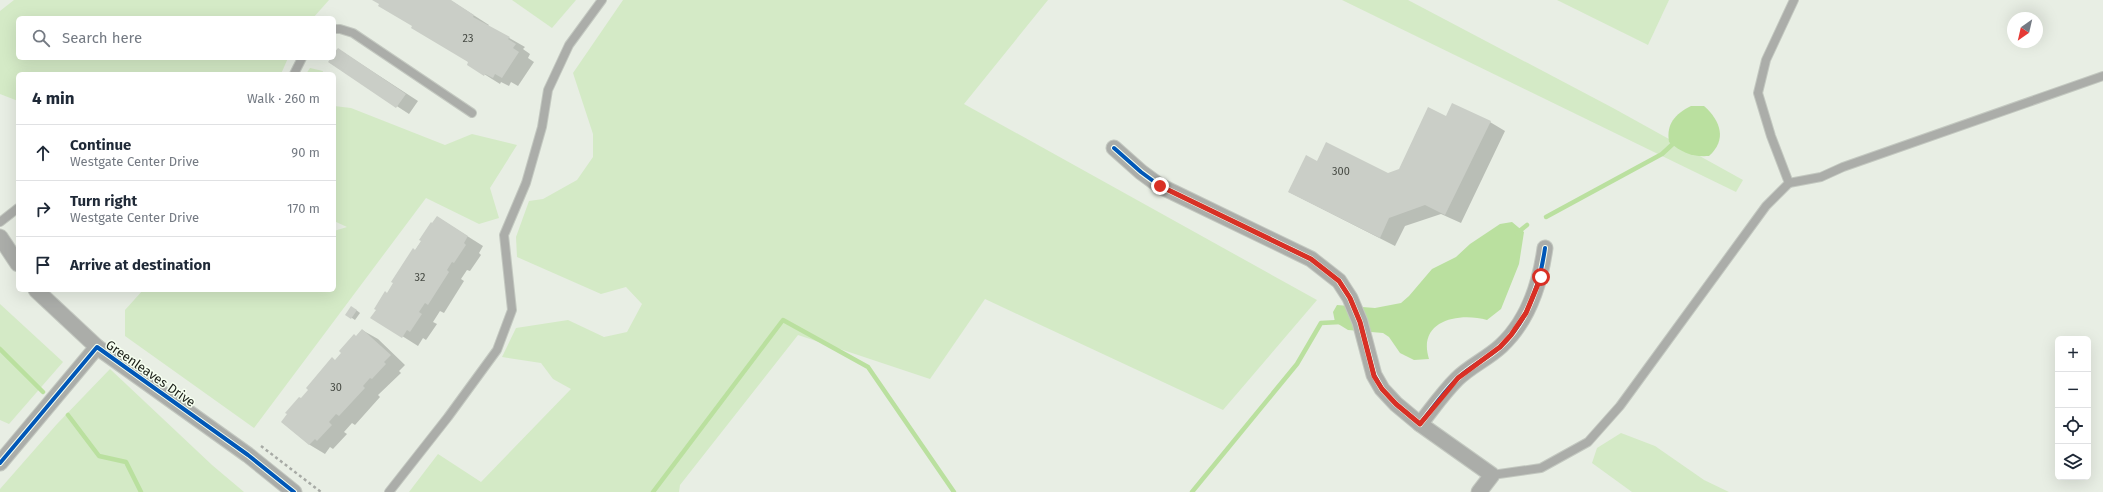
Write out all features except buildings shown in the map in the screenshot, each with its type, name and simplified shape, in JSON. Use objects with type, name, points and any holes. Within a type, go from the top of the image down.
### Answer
[{"type":"street","points":[[1114,148],[1141,172],[1160,186],[1311,259],[1339,281],[1350,298],[1360,322],[1374,376],[1382,389],[1396,404],[1420,424],[1492,475],[1479,492]]},
{"type":"street","points":[[0,237],[16,261]]},
{"type":"street","points":[[1420,424],[1458,378],[1500,347],[1516,329],[1526,313],[1538,286],[1545,248]]},
{"type":"street","name":"Greenleaves Drive","points":[[38,292],[97,347],[248,455],[294,492]]},
{"type":"street","name":"Greenleaves Drive","points":[[0,463],[97,347]]},
{"type":"lane","points":[[389,492],[448,417],[497,350],[512,310],[504,235],[526,183],[542,127],[548,90],[569,45],[602,0]]},
{"type":"lane","points":[[1789,183],[1771,136],[1758,92],[1766,60],[1794,0]]},
{"type":"lane","points":[[336,29],[353,33],[472,113]]},
{"type":"lane","points":[[295,72],[301,60]]},
{"type":"lane","points":[[1492,475],[1541,468],[1588,442],[1620,406],[1766,206],[1789,183],[1821,177],[1843,167],[2103,76]]},
{"type":"lane","points":[[0,222],[16,210]]},
{"type":"shaded area","points":[[14,0],[329,0],[315,16],[16,16],[16,60],[287,60],[282,72],[16,72],[16,100],[0,94],[0,11]]},
{"type":"shaded area","points":[[512,0],[576,0],[552,28]]},
{"type":"shaded area","points":[[623,0],[1048,0],[964,104],[1317,300],[1223,410],[985,299],[930,379],[798,335],[680,485],[679,492],[409,492],[438,454],[481,482],[571,389],[553,379],[541,363],[502,357],[516,328],[568,320],[604,337],[627,332],[642,304],[626,287],[601,294],[517,257],[516,237],[529,201],[543,199],[577,180],[593,157],[593,134],[573,73]]},
{"type":"shaded area","points":[[1342,0],[1408,0],[1613,108],[1743,180],[1736,192]]},
{"type":"shaded area","points":[[1557,0],[1669,0],[1648,45]]},
{"type":"shaded area","points":[[310,68],[323,71],[323,72],[307,72]]},
{"type":"shaded area","points":[[336,106],[351,108],[445,145],[472,134],[517,145],[490,188],[499,218],[479,224],[426,198],[254,428],[125,336],[125,310],[141,292],[336,292],[336,230],[347,227],[336,222]]},
{"type":"shaded area","points":[[1691,106],[1704,106],[1718,124],[1720,137],[1715,150],[1709,156],[1688,154],[1669,142],[1669,130],[1673,120],[1680,112]]},
{"type":"shaded area","points":[[1512,222],[1524,232],[1519,264],[1501,309],[1487,320],[1464,317],[1443,322],[1434,328],[1429,336],[1427,346],[1429,359],[1414,360],[1400,353],[1389,337],[1383,333],[1348,330],[1335,322],[1333,312],[1337,305],[1375,308],[1401,303],[1432,269],[1456,257],[1470,244],[1500,224]]},
{"type":"shaded area","points":[[0,304],[63,362],[9,424],[0,420]]},
{"type":"shaded area","points":[[110,369],[212,465],[244,492],[0,492],[0,489],[57,424]]},
{"type":"shaded area","points":[[1621,433],[1655,446],[1704,480],[1729,492],[1632,492],[1592,463],[1597,448]]},
{"type":"waterway","points":[[1546,217],[1662,154],[1676,141]]},
{"type":"waterway","points":[[1517,233],[1527,225]]},
{"type":"waterway","points":[[653,492],[783,320],[868,367],[954,492]]},
{"type":"waterway","points":[[1192,492],[1297,364],[1321,323],[1340,322]]},
{"type":"waterway","points":[[0,349],[43,392]]},
{"type":"waterway","points":[[68,415],[99,456],[126,462],[141,492]]},
{"type":"cycle path","points":[[1114,148],[1141,172],[1160,186],[1311,259],[1339,281],[1350,298],[1360,322],[1374,375],[1382,389],[1396,404],[1420,424],[1442,395],[1457,379],[1467,370],[1501,346],[1519,325],[1532,301],[1540,275],[1545,248]]},
{"type":"cycle path","points":[[0,463],[97,347],[248,455],[294,492]]},
{"type":"route","points":[[1160,186],[1311,259],[1326,269],[1339,281],[1350,298],[1360,322],[1374,376],[1382,389],[1396,404],[1420,424],[1458,378],[1500,347],[1516,329],[1526,313],[1541,277]]}]
